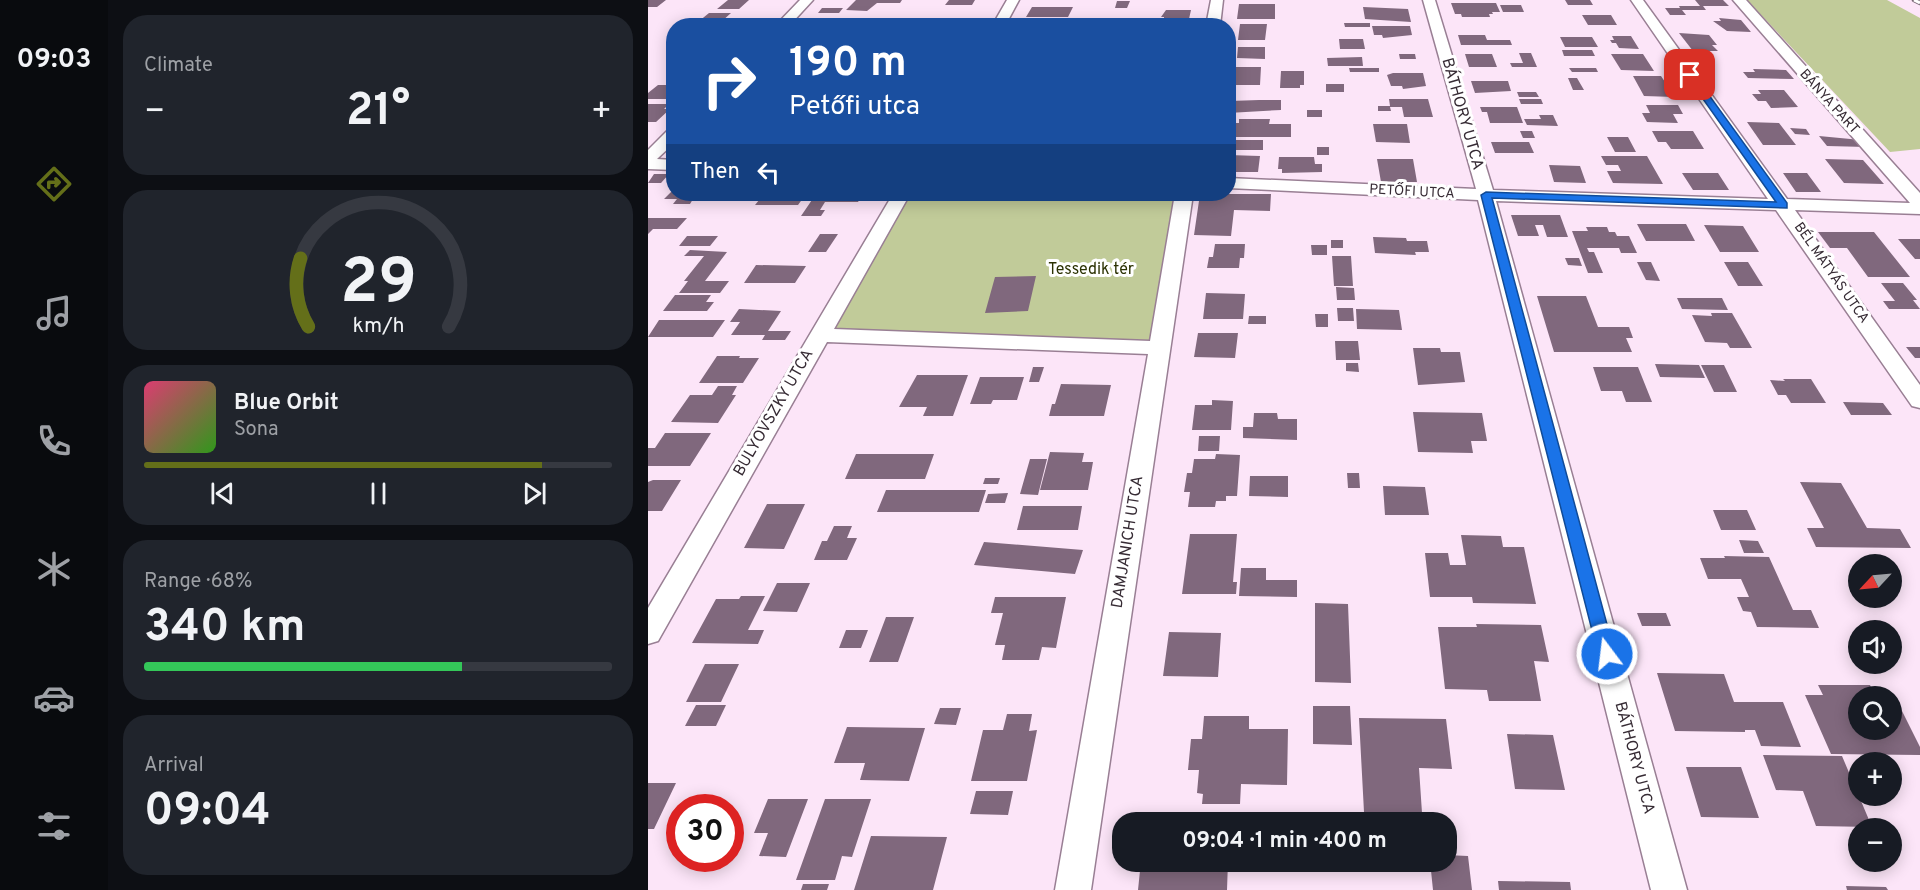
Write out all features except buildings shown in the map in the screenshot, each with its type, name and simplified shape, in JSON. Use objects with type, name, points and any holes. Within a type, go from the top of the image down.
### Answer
[{"type":"street","points":[[789,18],[807,0]]},
{"type":"street","points":[[1003,18],[1013,0]]},
{"type":"street","points":[[1214,18],[1217,0]]},
{"type":"street","name":"BÁTHORY UTCA","points":[[1429,0],[1486,195],[1669,890]]},
{"type":"street","name":"BÉL MÁTYÁS UTCA","points":[[1636,0],[1920,401]]},
{"type":"street","name":"BÁNYA PART","points":[[1739,0],[1920,204]]},
{"type":"street","points":[[648,159],[666,141]]},
{"type":"street","points":[[648,164],[666,165]]},
{"type":"street","name":"PETŐFI UTCA","points":[[1236,183],[1486,195],[1920,209]]},
{"type":"street","name":"BULYOVSZKY UTCA","points":[[648,633],[897,201]]},
{"type":"street","name":"DAMJANICH UTCA","points":[[1073,890],[1183,201]]},
{"type":"street","points":[[819,335],[1158,348]]},
{"type":"green space","points":[[1747,0],[1887,0],[1920,18],[1920,149],[1890,152]]},
{"type":"green space","name":"Tessedik tér","points":[[897,201],[1183,201],[1158,348],[819,335]]},
{"type":"railway","points":[[1914,0],[1920,3]]},
{"type":"route","points":[[1607,654],[1486,195],[1783,206],[1690,75]]}]
